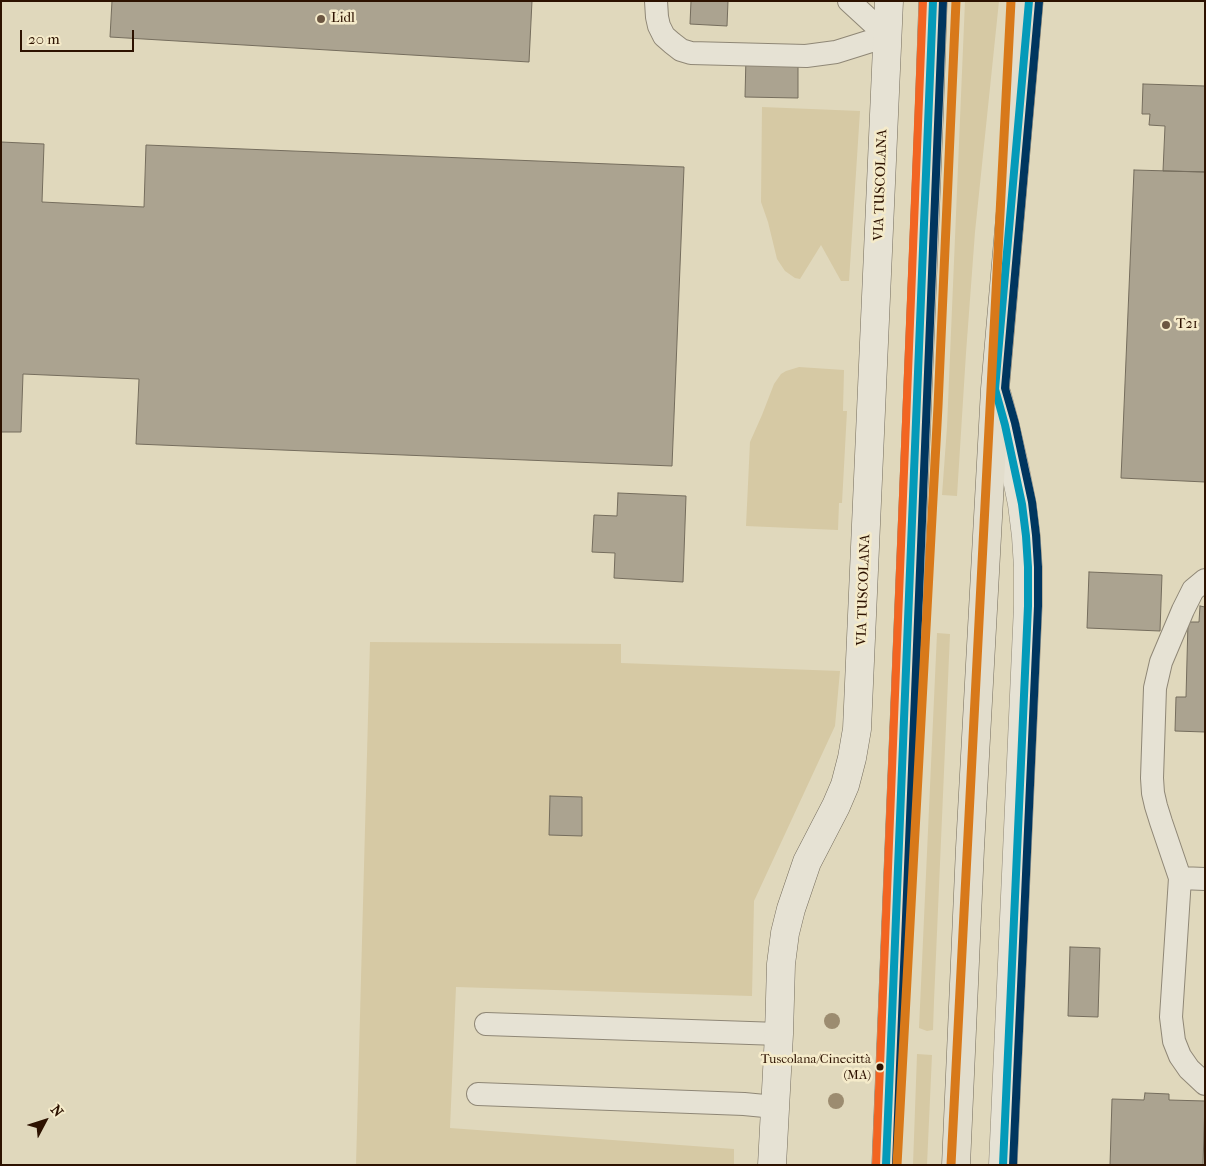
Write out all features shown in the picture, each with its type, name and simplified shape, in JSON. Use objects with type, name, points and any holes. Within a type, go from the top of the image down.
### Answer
[{"type":"main road","points":[[886,1165],[933,1]]},
{"type":"main road","points":[[956,1165],[970,848],[995,389],[1029,1]]},
{"type":"street","name":"VIA TUSCOLANA","points":[[772,1165],[782,949],[791,909],[807,862],[845,785],[857,729],[890,1]]},
{"type":"street","points":[[995,389],[1010,443],[1022,504],[1028,577],[1003,1165]]},
{"type":"lane","points":[[656,1],[659,26],[664,36],[672,44],[691,53],[806,56],[836,52],[888,36]]},
{"type":"lane","points":[[849,1],[850,4],[888,36]]},
{"type":"lane","points":[[1205,580],[1193,590],[1161,662],[1155,688],[1152,778],[1153,793],[1160,822],[1180,878],[1171,1016],[1174,1041],[1180,1056],[1189,1069],[1205,1084]]},
{"type":"lane","points":[[1180,878],[1205,879]]},
{"type":"lane","points":[[486,1024],[779,1034]]},
{"type":"lane","points":[[478,1094],[744,1104],[775,1107]]},
{"type":"shaded area","points":[[965,1],[999,1],[975,232],[957,496],[942,495],[947,427]]},
{"type":"shaded area","points":[[762,107],[860,111],[849,281],[841,281],[821,245],[800,279],[785,271],[777,259],[761,202]]},
{"type":"shaded area","points":[[799,367],[844,370],[843,411],[847,411],[842,503],[839,503],[838,530],[746,526],[750,442],[774,384],[781,374]]},
{"type":"shaded area","points":[[937,633],[950,634],[933,1030],[927,1031],[919,1028]]},
{"type":"shaded area","points":[[370,642],[621,644],[621,663],[840,671],[835,726],[754,901],[752,996],[456,987],[450,1128],[734,1149],[734,1165],[356,1165]]},
{"type":"shaded area","points":[[917,1054],[932,1055],[927,1165],[913,1165]]},
{"type":"building","name":"Lidl","points":[[112,1],[532,1],[529,62],[110,37]]},
{"type":"building","points":[[691,1],[728,1],[727,26],[690,24]]},
{"type":"building","points":[[746,57],[798,58],[798,98],[745,97]]},
{"type":"building","points":[[1143,84],[1205,86],[1205,172],[1163,171],[1165,126],[1149,125],[1150,114],[1142,114]]},
{"type":"building","points":[[1,142],[44,144],[42,202],[144,207],[146,145],[684,167],[672,466],[136,444],[139,379],[23,374],[21,432],[1,432]]},
{"type":"building","name":"T21","points":[[1134,170],[1205,172],[1205,482],[1121,478]]},
{"type":"building","points":[[618,493],[686,496],[683,582],[614,578],[615,553],[592,552],[594,515],[617,516]]},
{"type":"building","points":[[1089,572],[1162,575],[1160,631],[1087,628]]},
{"type":"building","points":[[1200,606],[1205,607],[1205,732],[1175,731],[1176,697],[1186,697],[1188,622],[1199,622]]},
{"type":"building","points":[[550,796],[582,797],[582,836],[549,835]]},
{"type":"building","points":[[1070,947],[1100,948],[1098,1017],[1068,1016]]},
{"type":"building","points":[[1145,1093],[1169,1094],[1169,1100],[1205,1101],[1203,1165],[1110,1165],[1112,1099],[1144,1100]]},
{"type":"transit line","points":[[876,1165],[923,1]]},
{"type":"transit line","points":[[886,1165],[933,1]]},
{"type":"transit line","points":[[896,1165],[943,1]]},
{"type":"transit line","points":[[897,1165],[938,406],[956,1]]},
{"type":"transit line","points":[[951,1165],[1011,1]]},
{"type":"transit line","points":[[1003,1165],[1028,606],[1028,567],[1022,504],[1005,425],[995,389],[1029,1]]},
{"type":"transit line","points":[[1013,1165],[1038,606],[1038,567],[1032,502],[1015,423],[1005,388],[1039,2]]},
{"type":"place","name":"Lidl","points":[[321,19]]},
{"type":"place","name":"T21","points":[[1166,325]]},
{"type":"place","name":"Tuscolana/Cinecittà (MA)","points":[[880,1067]]}]
